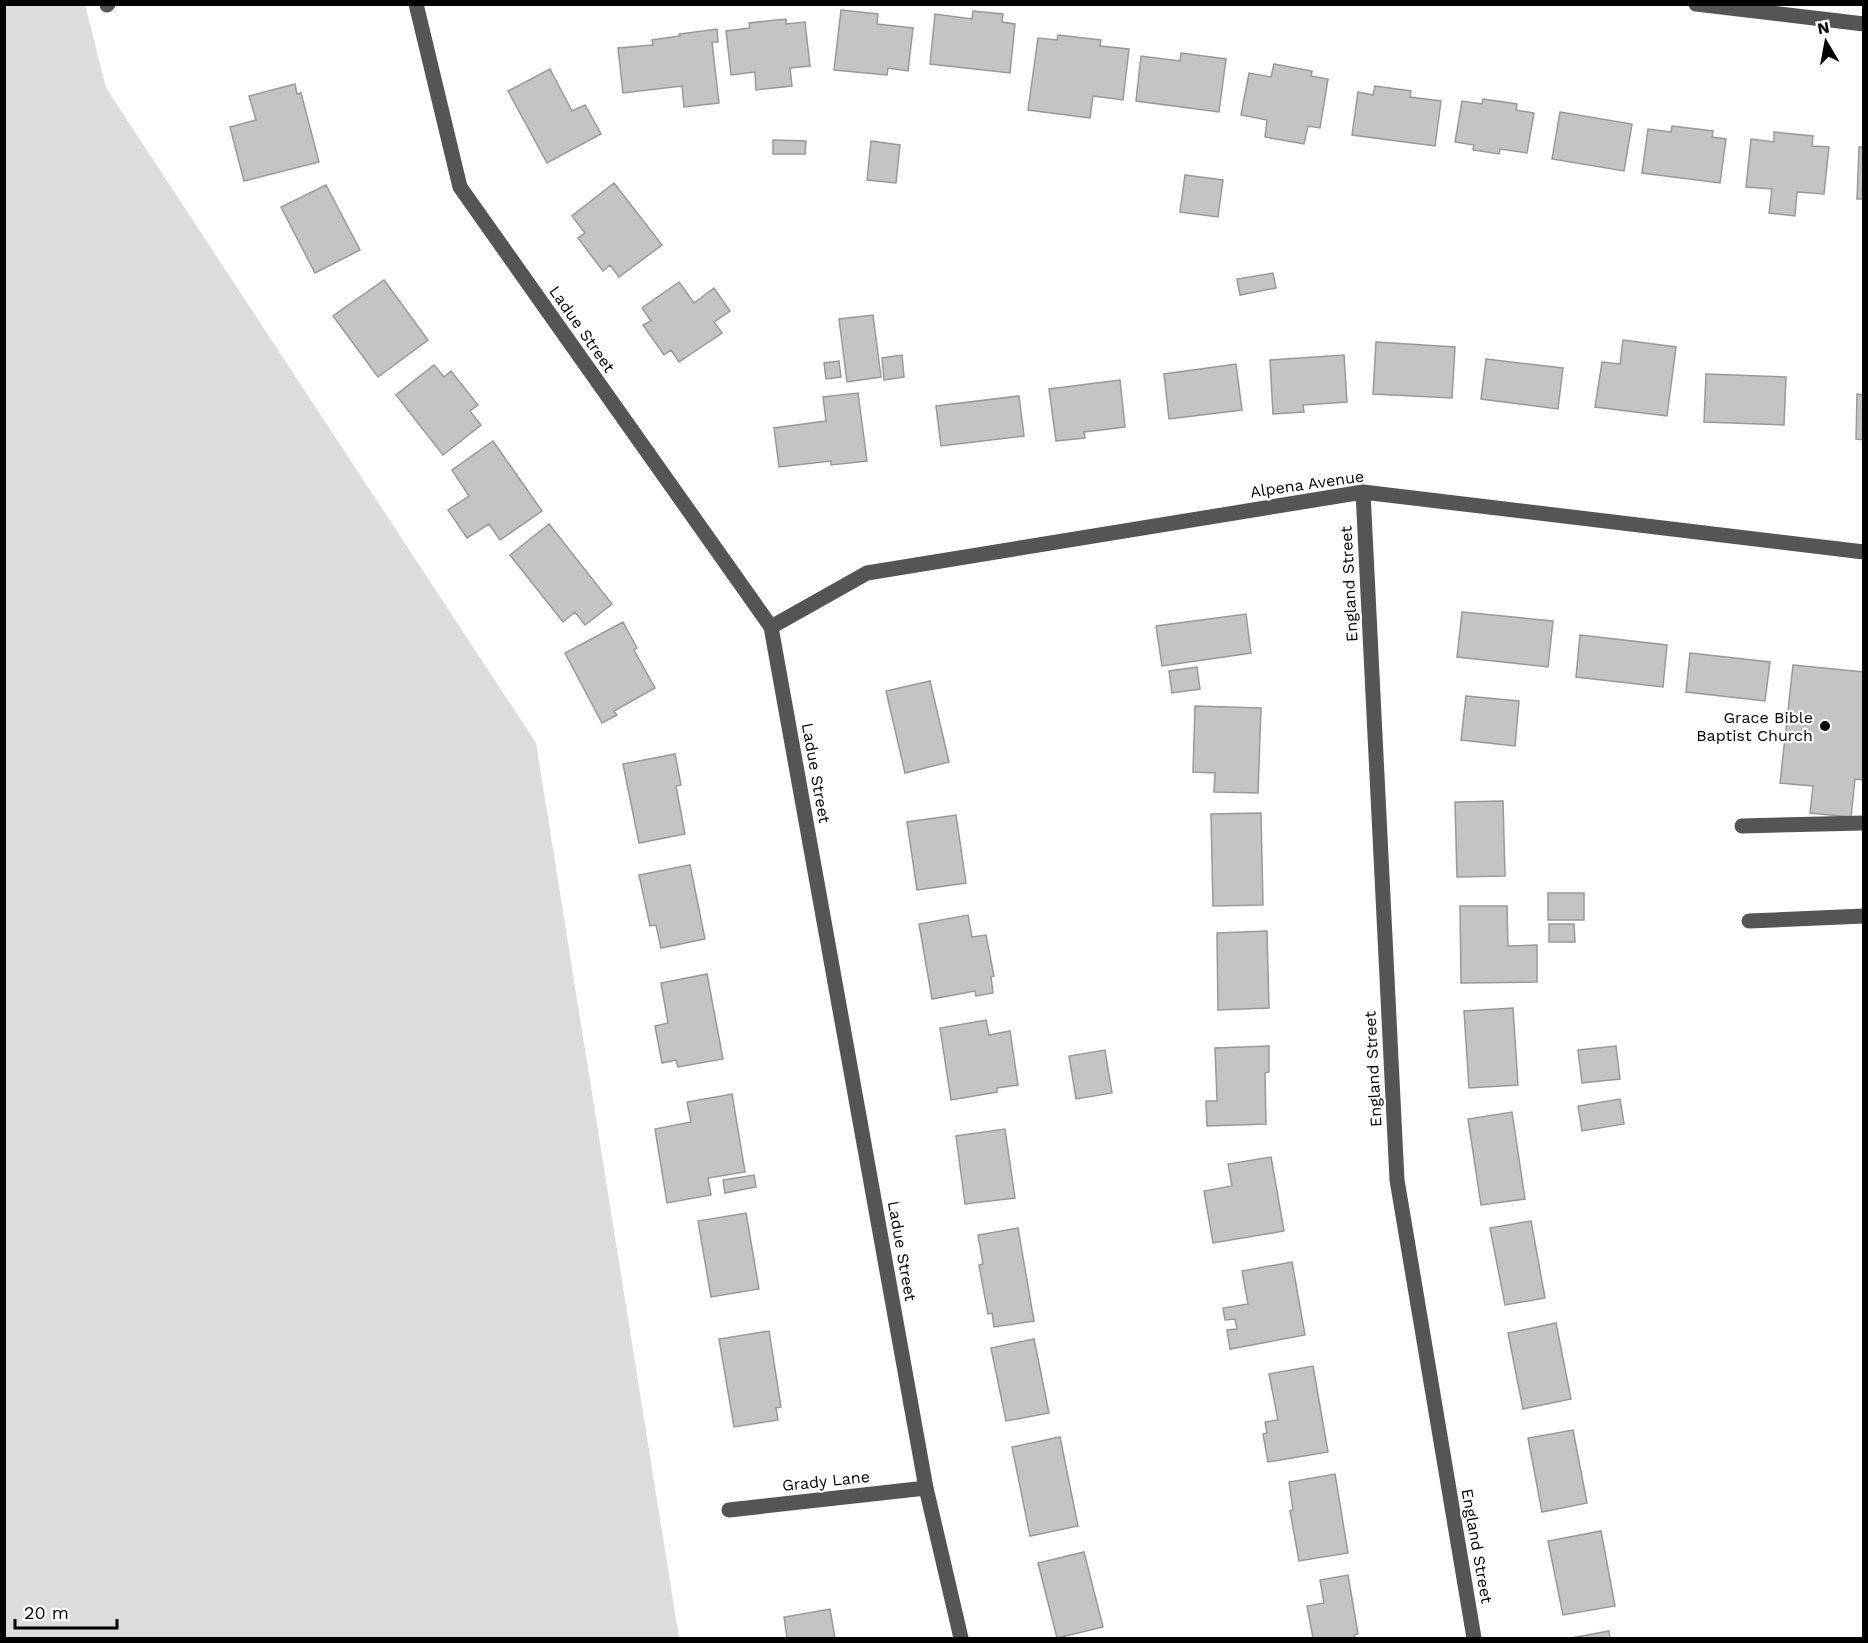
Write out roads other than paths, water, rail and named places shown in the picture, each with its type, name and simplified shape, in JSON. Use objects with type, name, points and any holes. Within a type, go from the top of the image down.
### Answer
[{"type":"street","name":"Ladue Street","points":[[416,4],[460,187],[771,627],[926,1488],[961,1638]]},
{"type":"street","points":[[1696,4],[1863,24]]},
{"type":"street","name":"Alpena Avenue","points":[[771,627],[867,573],[1363,492],[1863,552]]},
{"type":"street","name":"England Street","points":[[1363,492],[1397,1180],[1474,1638]]},
{"type":"street","points":[[1742,826],[1863,823]]},
{"type":"street","points":[[1749,921],[1863,916]]},
{"type":"street","name":"Grady Lane","points":[[729,1510],[926,1488]]},
{"type":"place","name":"Grace Bible Baptist Church","points":[[1825,726]]}]
